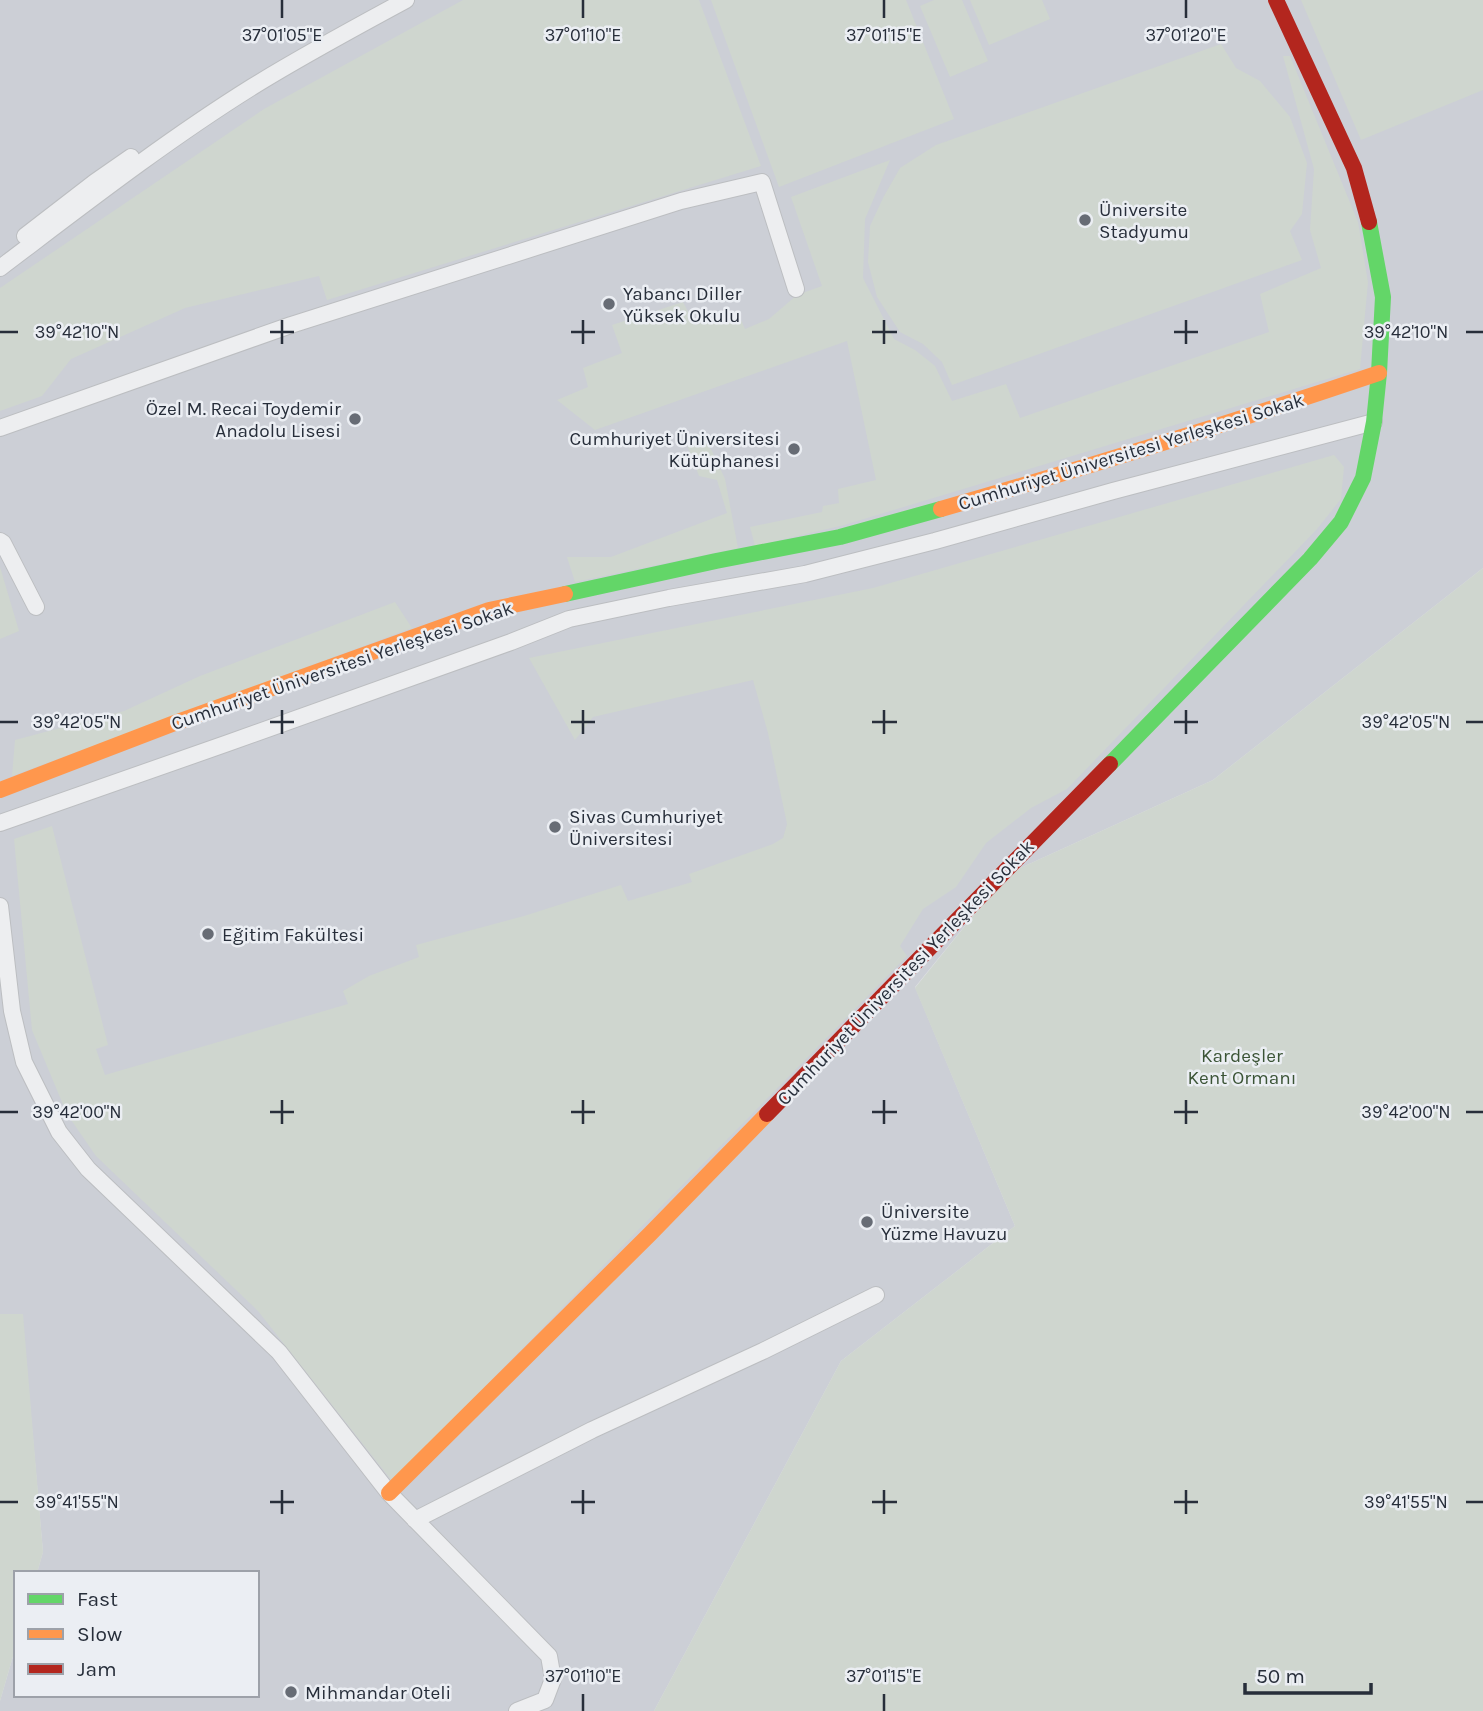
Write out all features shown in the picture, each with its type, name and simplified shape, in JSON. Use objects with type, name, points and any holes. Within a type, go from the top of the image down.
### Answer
[{"type":"street","points":[[0,255],[95,182],[246,79],[386,0]]},
{"type":"street","points":[[0,268],[122,176],[240,96],[341,34],[406,0]]},
{"type":"street","name":"Cumhuriyet Üniversitesi Yerleşkesi Sokak","points":[[389,1493],[649,1234],[1310,559],[1341,522],[1363,478],[1374,422],[1383,297],[1367,212],[1354,168],[1276,0]]},
{"type":"street","points":[[0,428],[317,317],[681,201],[762,182],[796,289]]},
{"type":"street","name":"Cumhuriyet Üniversitesi Yerleşkesi Sokak","points":[[0,790],[172,724],[489,610],[840,537],[1041,480],[1379,373]]},
{"type":"street","name":"Cumhuriyet Üniversitesi Yerleşkesi Sokak","points":[[0,823],[569,619],[805,574],[1374,422]]},
{"type":"street","points":[[0,541],[36,607]]},
{"type":"street","points":[[0,906],[12,1011],[24,1062],[59,1132],[88,1169],[279,1352],[389,1493],[549,1656],[553,1679],[545,1700],[517,1711]]},
{"type":"street","points":[[415,1520],[592,1430],[876,1295]]},
{"type":"shaded area","name":"Sivas Cumhuriyet Üniversitesi","points":[[0,0],[1483,0],[1483,568],[1213,780],[1007,874],[915,987],[1015,1226],[841,1361],[654,1711],[0,1711],[0,1701],[14,1653],[14,1697],[259,1697],[259,1571],[38,1571],[43,1552],[22,1314],[0,1314]]},
{"type":"green space","points":[[463,0],[699,0],[761,166],[327,300],[319,276],[185,308],[71,359],[42,396],[0,411],[0,288],[264,109]]},
{"type":"green space","points":[[711,0],[906,0],[954,119],[779,187]]},
{"type":"green space","points":[[934,0],[962,0],[988,61],[950,77],[920,6]]},
{"type":"green space","points":[[970,0],[1042,0],[1050,19],[989,45]]},
{"type":"green space","points":[[1301,0],[1483,0],[1483,90],[1361,140]]},
{"type":"green space","name":"Üniversite Stadyumu","points":[[1221,44],[1236,68],[1260,81],[1290,117],[1307,163],[1302,214],[1290,231],[1302,260],[952,385],[942,362],[923,344],[900,332],[877,297],[868,262],[870,226],[900,168],[936,145]]},
{"type":"green space","points":[[1283,56],[1290,56],[1358,222],[1368,282],[1360,369],[844,525],[755,546],[750,527],[822,512],[823,506],[839,503],[838,489],[876,480],[847,341],[595,430],[557,400],[588,387],[583,368],[622,353],[612,325],[683,302],[695,325],[737,311],[745,329],[769,319],[797,295],[822,286],[791,197],[890,160],[865,219],[863,278],[894,339],[915,350],[935,366],[952,401],[1006,384],[1020,418],[1269,332],[1260,294],[1321,268],[1310,230],[1314,169]]},
{"type":"green space","points":[[699,434],[712,451],[725,479],[738,548],[575,582],[567,557],[611,557],[727,513],[717,480],[699,476],[684,437]]},
{"type":"green space","points":[[1334,455],[1344,467],[1341,499],[1317,529],[1067,789],[1031,808],[986,843],[956,887],[923,909],[900,946],[907,956],[392,1481],[258,1311],[96,1156],[67,1114],[32,1030],[14,839],[52,826],[108,1045],[96,1049],[105,1075],[348,1004],[343,991],[369,976],[419,957],[416,945],[524,916],[621,885],[628,901],[692,882],[689,874],[783,838],[787,824],[768,733],[753,680],[593,717],[575,740],[529,658],[873,588]]},
{"type":"green space","points":[[0,567],[19,631],[0,639]]},
{"type":"green space","name":"Kardeşler Kent Ormanı","points":[[1483,568],[1483,1711],[654,1711],[841,1361],[1015,1226],[915,988],[1007,874],[1213,780]]},
{"type":"green space","points":[[395,602],[412,628],[12,776],[15,740],[124,711],[200,676]]},
{"type":"green space","points":[[0,1314],[23,1314],[43,1552],[38,1571],[14,1571],[14,1653],[0,1701]]},
{"type":"traffic: fast","points":[[1110,764],[1310,559],[1341,522],[1363,478],[1374,422],[1383,297],[1369,222]]},
{"type":"traffic: fast","points":[[565,594],[840,537],[941,509]]},
{"type":"traffic: slow","points":[[941,509],[1161,444],[1379,373]]},
{"type":"traffic: slow","points":[[0,790],[172,724],[489,610],[565,594]]},
{"type":"traffic: slow","points":[[389,1493],[767,1114]]},
{"type":"traffic: jam","points":[[1276,0],[1354,168],[1369,222]]},
{"type":"traffic: jam","points":[[767,1114],[1110,764]]},
{"type":"place","name":"Üniversite Stadyumu","points":[[1085,220]]},
{"type":"place","name":"Yabancı Diller Yüksek Okulu","points":[[609,304]]},
{"type":"place","name":"Özel M. Recai Toydemir Anadolu Lisesi","points":[[355,419]]},
{"type":"place","name":"Cumhuriyet Üniversitesi Kütüphanesi","points":[[794,449]]},
{"type":"place","name":"Sivas Cumhuriyet Üniversitesi","points":[[555,827]]},
{"type":"place","name":"Eğitim Fakültesi","points":[[208,934]]},
{"type":"place","name":"Üniversite Yüzme Havuzu","points":[[867,1222]]},
{"type":"place","name":"Mihmandar Oteli","points":[[291,1692]]}]
